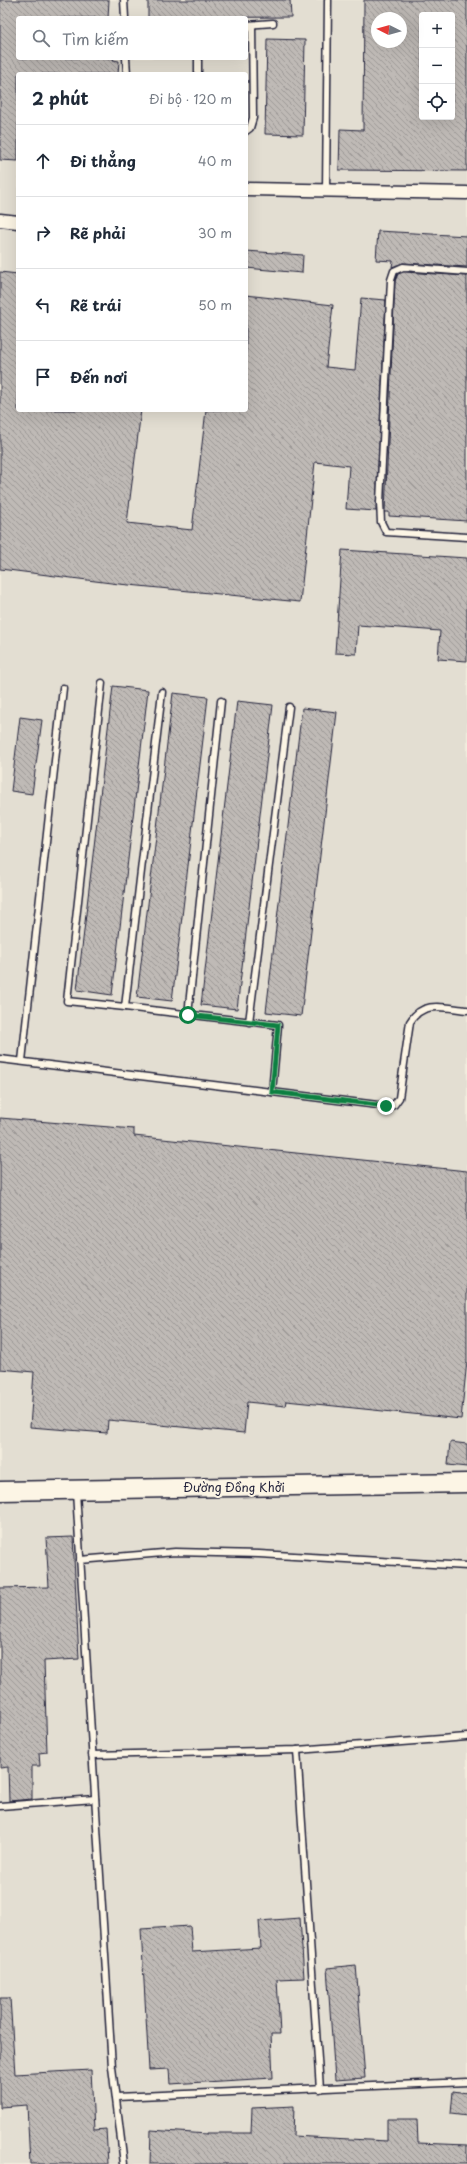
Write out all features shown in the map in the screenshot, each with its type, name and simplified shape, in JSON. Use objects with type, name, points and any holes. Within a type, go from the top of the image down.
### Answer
[{"type":"main road","name":"Đường Đồng Khởi","points":[[0,1491],[76,1488],[312,1487],[467,1483]]},
{"type":"street","points":[[248,189],[467,193]]},
{"type":"street","points":[[0,220],[16,222]]},
{"type":"lane","points":[[124,0],[125,16]]},
{"type":"lane","points":[[326,190],[328,0]]},
{"type":"lane","points":[[248,130],[250,128],[252,118],[249,25],[273,23]]},
{"type":"lane","points":[[126,60],[127,72]]},
{"type":"lane","points":[[198,60],[198,72]]},
{"type":"lane","points":[[467,272],[403,267],[394,271],[391,280],[380,502],[381,522],[386,532],[467,536]]},
{"type":"lane","points":[[102,683],[67,1001],[278,1025],[272,1092]]},
{"type":"lane","points":[[22,1062],[63,688]]},
{"type":"lane","points":[[125,1007],[162,692]]},
{"type":"lane","points":[[188,1015],[221,701]]},
{"type":"lane","points":[[249,1022],[289,707]]},
{"type":"lane","points":[[0,1059],[386,1106],[394,1105],[399,1098],[410,1022],[415,1013],[430,1006],[467,1010]]},
{"type":"lane","points":[[76,1488],[92,1755],[116,2096],[124,2164]]},
{"type":"lane","points":[[80,1560],[175,1552],[274,1554],[467,1566]]},
{"type":"lane","points":[[92,1755],[297,1750],[467,1737]]},
{"type":"lane","points":[[297,1750],[320,2089]]},
{"type":"lane","points":[[0,1806],[95,1799]]},
{"type":"lane","points":[[116,2096],[467,2082]]},
{"type":"shaded area","points":[[0,0],[467,0],[467,1474],[0,1482]]},
{"type":"shaded area","points":[[467,1492],[467,2164],[0,2164],[0,1499]]},
{"type":"building","points":[[0,0],[109,0],[108,16],[16,16],[16,60],[113,60],[119,61],[118,72],[16,72],[16,161],[0,160]]},
{"type":"building","points":[[148,0],[290,0],[291,17],[248,17],[248,16],[148,16]]},
{"type":"building","points":[[364,0],[467,0],[467,171],[339,170],[340,129],[363,130]]},
{"type":"building","points":[[267,39],[305,40],[303,135],[265,134]]},
{"type":"building","points":[[378,231],[467,236],[467,267],[403,263],[392,267],[393,261],[376,260]]},
{"type":"building","points":[[248,251],[303,255],[302,273],[248,268]]},
{"type":"building","points":[[0,272],[16,274],[16,412],[141,412],[127,523],[192,530],[206,412],[248,412],[248,295],[333,305],[326,367],[355,370],[361,298],[386,300],[376,511],[346,509],[349,466],[315,462],[300,602],[119,584],[0,569]]},
{"type":"building","points":[[404,272],[467,276],[467,521],[389,516],[389,512],[385,512],[395,281],[398,274]]},
{"type":"building","points":[[342,550],[467,558],[467,661],[438,659],[440,631],[358,625],[356,654],[335,653]]},
{"type":"building","points":[[113,686],[148,690],[112,995],[77,990]]},
{"type":"building","points":[[173,693],[208,697],[172,1001],[137,997]]},
{"type":"building","points":[[237,701],[273,705],[237,1009],[201,1005]]},
{"type":"building","points":[[302,708],[337,712],[301,1016],[266,1012]]},
{"type":"building","points":[[20,717],[42,720],[32,794],[11,791]]},
{"type":"building","points":[[0,1118],[134,1129],[134,1136],[467,1171],[467,1361],[461,1419],[286,1401],[285,1406],[247,1402],[244,1433],[108,1420],[107,1433],[30,1427],[34,1372],[0,1369]]},
{"type":"building","points":[[450,1442],[467,1444],[467,1467],[448,1465]]},
{"type":"building","points":[[73,1537],[79,1659],[44,1661],[47,1752],[39,1753],[40,1766],[32,1766],[32,1799],[9,1801],[8,1767],[0,1768],[0,1588],[49,1587],[46,1538]]},
{"type":"building","points":[[300,1918],[304,1978],[277,1979],[280,2034],[271,2034],[273,2078],[170,2084],[169,2069],[149,2070],[141,1929],[190,1926],[192,1952],[261,1948],[259,1921]]},
{"type":"building","points":[[356,1965],[365,2078],[335,2080],[327,1968]]},
{"type":"building","points":[[0,1998],[10,1998],[15,2074],[91,2070],[94,2130],[106,2129],[108,2164],[30,2164],[27,2105],[0,2107]]},
{"type":"building","points":[[453,2091],[467,2093],[467,2116],[451,2114]]},
{"type":"building","points":[[294,2106],[293,2136],[387,2141],[387,2119],[417,2119],[418,2143],[467,2145],[467,2164],[150,2164],[151,2130],[207,2134],[251,2133],[252,2108]]},
{"type":"route","points":[[188,1015],[278,1025],[272,1092],[386,1106]]}]
